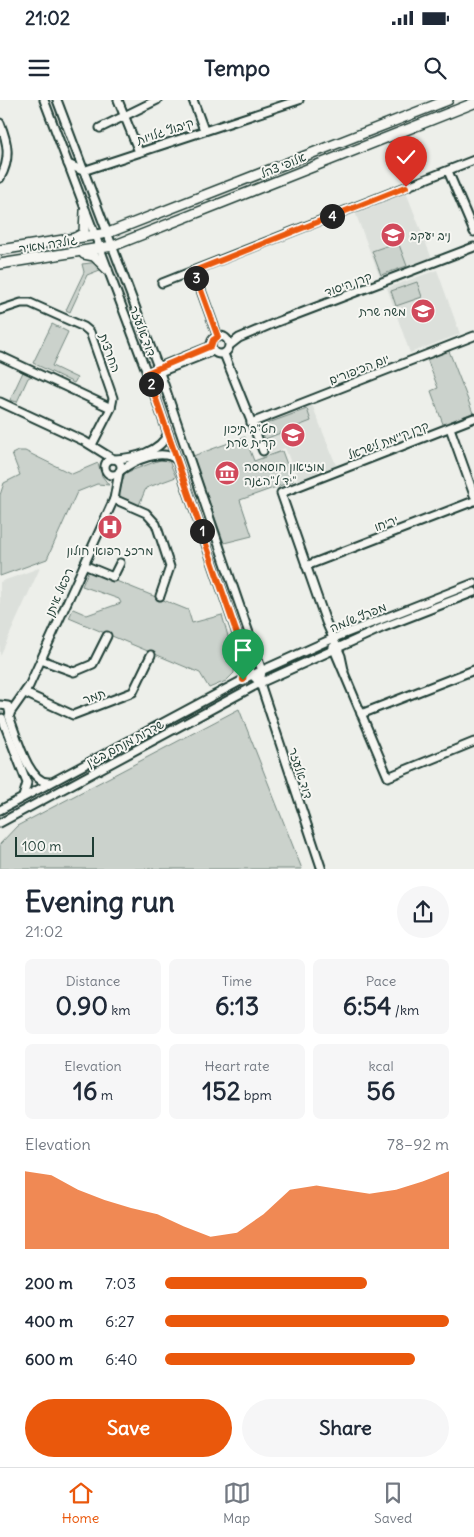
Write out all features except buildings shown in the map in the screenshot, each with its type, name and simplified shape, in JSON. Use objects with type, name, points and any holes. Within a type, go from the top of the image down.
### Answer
[{"type":"main road","name":"אלופי צהל","points":[[95,236],[108,233],[448,100]]},
{"type":"main road","name":"אלופי צהל","points":[[100,250],[474,103]]},
{"type":"main road","points":[[72,240],[84,233],[85,211]]},
{"type":"main road","name":"גולדה מאיר","points":[[0,250],[95,236]]},
{"type":"main road","name":"גולדה מאיר","points":[[0,264],[100,250]]},
{"type":"main road","points":[[76,252],[94,256],[108,269]]},
{"type":"street","name":"דוד אלעזר","points":[[44,100],[147,373],[246,660],[252,675],[260,683],[322,869]]},
{"type":"street","name":"דוד אלעזר","points":[[56,100],[159,369],[262,671],[260,683]]},
{"type":"street","points":[[118,100],[139,152]]},
{"type":"street","points":[[100,128],[157,100]]},
{"type":"street","points":[[194,100],[204,130]]},
{"type":"street","name":"קיבוץ גלויות","points":[[83,171],[299,100]]},
{"type":"street","points":[[0,123],[6,136],[9,158],[0,178]]},
{"type":"street","points":[[162,283],[474,160]]},
{"type":"street","points":[[68,164],[83,171]]},
{"type":"street","points":[[448,171],[474,232]]},
{"type":"street","name":"קרן היסוד","points":[[229,342],[276,322],[474,249]]},
{"type":"street","points":[[194,271],[218,337],[229,342],[224,354],[263,451]]},
{"type":"street","name":"החרצית","points":[[0,310],[29,302],[88,330],[112,393],[111,408]]},
{"type":"street","name":"יום הכיפורים","points":[[251,422],[474,336]]},
{"type":"street","points":[[212,348],[213,340],[218,337]]},
{"type":"street","points":[[147,373],[212,348]]},
{"type":"street","points":[[212,348],[218,354],[224,354]]},
{"type":"street","points":[[0,356],[111,408],[95,447],[113,484],[114,499],[146,513],[156,524],[170,569],[160,596]]},
{"type":"street","points":[[0,402],[95,447],[114,459],[120,465],[119,471]]},
{"type":"street","name":"קרן קיימת לישראל","points":[[306,566],[281,493],[474,418]]},
{"type":"street","points":[[450,428],[474,495]]},
{"type":"street","points":[[106,470],[107,461],[134,456],[157,448],[164,441],[168,433]]},
{"type":"street","points":[[106,470],[115,475],[119,471],[155,456],[168,455],[177,460]]},
{"type":"street","name":"רפאל איתן","points":[[5,716],[25,693],[41,660],[114,499],[119,471]]},
{"type":"street","name":"יריחו","points":[[306,566],[474,501]]},
{"type":"street","points":[[84,564],[114,577],[120,563]]},
{"type":"street","points":[[306,566],[331,640],[336,648],[388,777],[474,742]]},
{"type":"street","name":"מפרץ שלמה","points":[[252,675],[331,640],[474,583]]},
{"type":"street","name":"מפרץ שלמה","points":[[260,683],[336,648],[474,592]]},
{"type":"street","points":[[41,660],[74,672],[93,664],[107,636]]},
{"type":"street","name":"תמר","points":[[25,693],[67,714],[78,714],[134,692],[151,655]]},
{"type":"street","points":[[243,680],[246,660]]},
{"type":"street","points":[[362,714],[474,670]]},
{"type":"street","name":"שדרות מנחם בגין","points":[[0,810],[252,675]]},
{"type":"street","name":"שדרות מנחם בגין","points":[[0,823],[260,683]]},
{"type":"street","points":[[2,705],[25,693]]},
{"type":"street","points":[[2,705],[9,707],[5,716],[27,783],[27,791],[21,799]]},
{"type":"street","points":[[5,716],[32,773],[43,782],[56,781]]},
{"type":"shaded area","name":"ניב יעקב","points":[[406,192],[432,259],[380,278],[355,212]]},
{"type":"shaded area","points":[[398,242],[407,266],[381,275],[372,251]]},
{"type":"shaded area","points":[[99,262],[105,268],[87,275],[70,312],[66,310],[84,272],[82,264]]},
{"type":"shaded area","name":"משה שרת","points":[[437,270],[460,334],[410,353],[387,288]]},
{"type":"shaded area","points":[[417,282],[422,297],[396,306],[391,291]]},
{"type":"shaded area","points":[[52,324],[68,332],[52,366],[77,378],[74,383],[33,363]]},
{"type":"shaded area","points":[[449,351],[473,413],[443,424],[431,391],[438,388],[427,359]]},
{"type":"shaded area","points":[[23,372],[32,376],[28,378],[17,402],[10,400]]},
{"type":"shaded area","name":"חט\"ב תיכון קרית שרת","points":[[311,402],[336,465],[298,480],[285,448],[270,454],[257,423]]},
{"type":"shaded area","points":[[307,409],[311,421],[265,439],[260,426]]},
{"type":"shaded area","name":"מוזיאון חוסמסה יד ל\"הגנה\"","points":[[245,437],[254,461],[282,451],[293,481],[240,500],[252,536],[224,543],[193,456]]},
{"type":"shaded area","points":[[18,451],[25,451],[72,474],[98,463],[102,476],[109,485],[97,484],[77,492],[47,559],[0,576],[0,495],[4,483],[20,475],[12,454]]},
{"type":"shaded area","points":[[160,460],[169,461],[176,477],[146,488],[139,505],[121,499],[119,494],[125,473]]},
{"type":"shaded area","points":[[40,568],[0,656],[0,582]]},
{"type":"shaded area","points":[[89,570],[188,610],[192,623],[222,615],[235,661],[234,673],[226,681],[209,688],[200,673],[69,618],[73,609],[87,615],[121,603],[119,599],[82,586]]},
{"type":"shaded area","points":[[239,709],[302,869],[0,869],[0,844],[17,826]]},
{"type":"place","name":"ניב יעקב","points":[[393,235]]},
{"type":"place","name":"משה שרת","points":[[423,311]]},
{"type":"place","name":"חט\"ב תיכון קרית שרת","points":[[293,435]]},
{"type":"place","name":"מוזיאון חוסמסה יד ל\"הגנה\"","points":[[227,473]]},
{"type":"place","name":"מרכז רפואי חולון","points":[[110,527]]},
{"type":"route","points":[[243,680],[246,660],[147,373],[211,346],[213,340],[218,337],[194,271],[406,187]]}]
